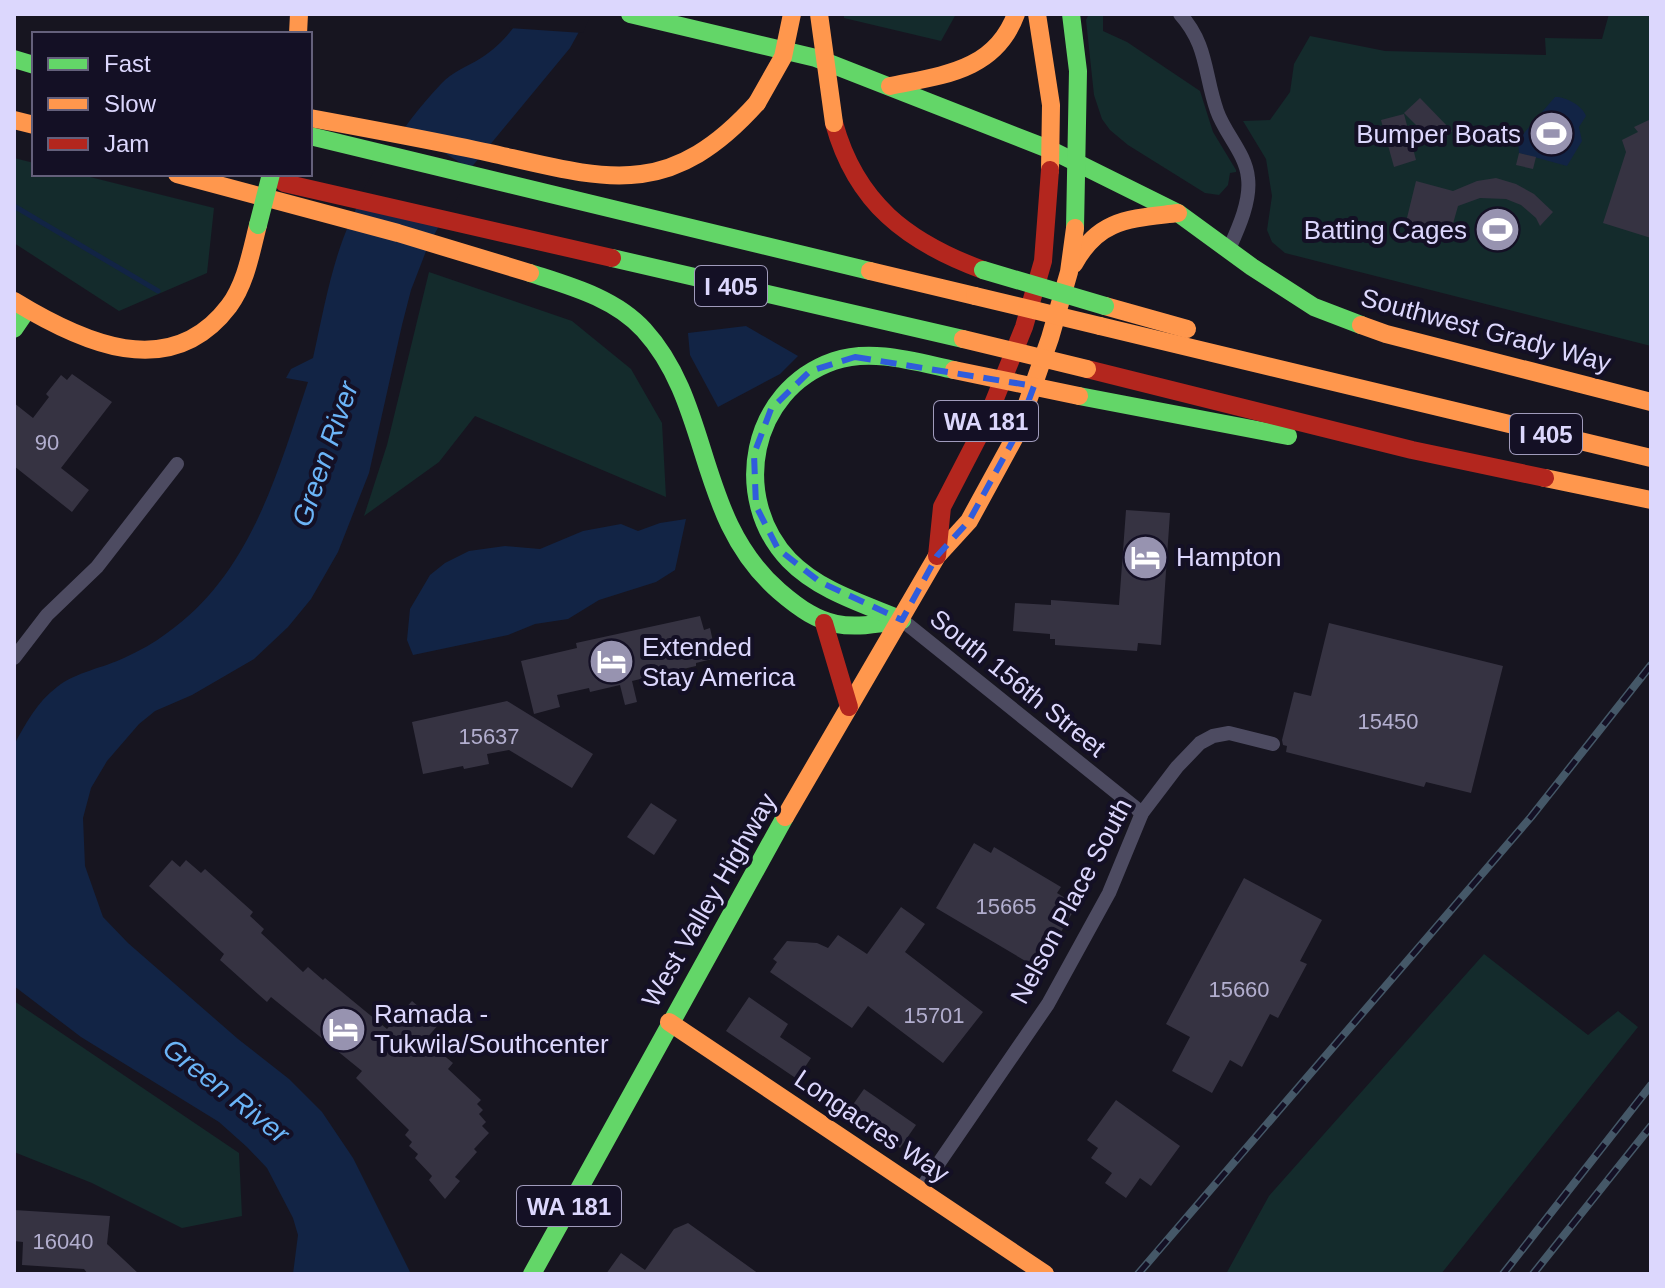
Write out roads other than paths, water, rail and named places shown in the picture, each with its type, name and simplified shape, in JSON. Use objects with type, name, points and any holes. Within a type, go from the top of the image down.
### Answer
[{"type":"main road","points":[[291,14],[300,14]]},
{"type":"main road","name":"Southwest Grady Way","points":[[630,14],[816,58],[1078,161],[1178,213],[1314,307],[1386,334],[1446,351],[1651,402]]},
{"type":"main road","points":[[312,118],[598,176],[630,177],[656,171],[707,148],[735,126],[757,103],[783,57],[792,14]]},
{"type":"main road","points":[[819,14],[834,123],[842,153],[853,175],[879,209],[927,247],[983,270],[1286,358],[1442,409]]},
{"type":"main road","points":[[890,86],[959,69],[986,58],[1003,41],[1014,24],[1016,14]]},
{"type":"main road","name":"West Valley Highway","points":[[937,556],[942,507],[984,426],[1022,332],[1045,250],[1051,150],[1050,103],[1037,14]]},
{"type":"main road","points":[[1069,272],[1074,251],[1078,161],[1078,71],[1071,14]]},
{"type":"main road","name":"I 405","points":[[312,136],[1651,458]]},
{"type":"main road","points":[[188,176],[320,201],[605,300],[625,312],[644,330],[679,383],[692,415],[706,470],[737,545],[760,576],[824,623],[864,626],[902,620]]},
{"type":"main road","name":"I 405","points":[[251,176],[320,201],[499,233],[963,339],[1412,450],[1651,500]]},
{"type":"main road","points":[[14,329],[21,305],[66,331],[113,349],[137,352],[167,348],[201,333],[228,307],[244,273],[270,176]]},
{"type":"main road","points":[[1069,272],[1087,241],[1101,231],[1119,223],[1178,213]]},
{"type":"main road","name":"West Valley Highway","points":[[532,1274],[669,1022],[849,707],[937,556],[969,521],[1016,435],[1069,272]]},
{"type":"main road","points":[[902,620],[820,582],[791,563],[768,534],[756,506],[752,470],[764,423],[781,397],[810,371],[833,361],[855,357],[890,357],[1342,446],[1412,450]]},
{"type":"main road","points":[[824,623],[849,707]]},
{"type":"main road","name":"Longacres Way","points":[[669,1022],[1045,1274]]},
{"type":"street","points":[[1180,14],[1203,48],[1216,110],[1246,167],[1249,181],[1243,211],[1229,249]]},
{"type":"street","points":[[14,658],[47,615],[97,567],[177,464]]},
{"type":"street","name":"South 156th Street","points":[[902,620],[1142,813]]},
{"type":"street","name":"Nelson Place South","points":[[921,1189],[1048,1004],[1109,893],[1142,813],[1177,767],[1200,743],[1213,736],[1229,733],[1273,744]]},
{"type":"water","name":"Green River","points":[[523,14],[581,28],[570,48],[470,169],[428,246],[411,290],[369,473],[338,552],[311,599],[288,627],[254,659],[192,695],[155,711],[139,724],[107,761],[91,788],[83,818],[85,866],[103,917],[128,943],[289,1079],[322,1112],[353,1158],[411,1274],[293,1274],[298,1235],[293,1218],[267,1168],[247,1147],[219,1122],[81,1037],[14,986],[14,745],[38,706],[57,687],[157,640],[196,609],[220,582],[257,520],[285,452],[308,382],[286,378],[291,369],[313,358],[338,253],[362,197],[398,137],[426,101],[450,76],[494,49]]},
{"type":"water","name":"Bumper Boats","points":[[1555,97],[1573,102],[1586,116],[1579,127],[1582,141],[1567,166],[1519,153],[1518,140]]},
{"type":"water","points":[[746,326],[798,356],[780,374],[718,407],[690,355],[688,333]]},
{"type":"water","points":[[686,519],[675,570],[656,582],[599,600],[568,619],[535,624],[508,635],[413,655],[407,640],[410,609],[430,575],[469,551],[505,546],[540,549],[583,531],[621,524],[638,531],[660,523]]},
{"type":"waterway","points":[[14,206],[158,291]]},
{"type":"railway","points":[[1138,1274],[1531,817],[1651,665]]},
{"type":"railway","points":[[1503,1274],[1651,1085]]},
{"type":"railway","points":[[1533,1274],[1651,1126]]},
{"type":"place","name":"Bumper Boats","points":[[1552,134]]},
{"type":"place","name":"Batting Cages","points":[[1498,230]]},
{"type":"place","name":"Hampton","points":[[1145,557]]},
{"type":"place","name":"Extended Stay America","points":[[611,662]]},
{"type":"place","name":"Ramada - Tukwila/Southcenter","points":[[343,1029]]}]
